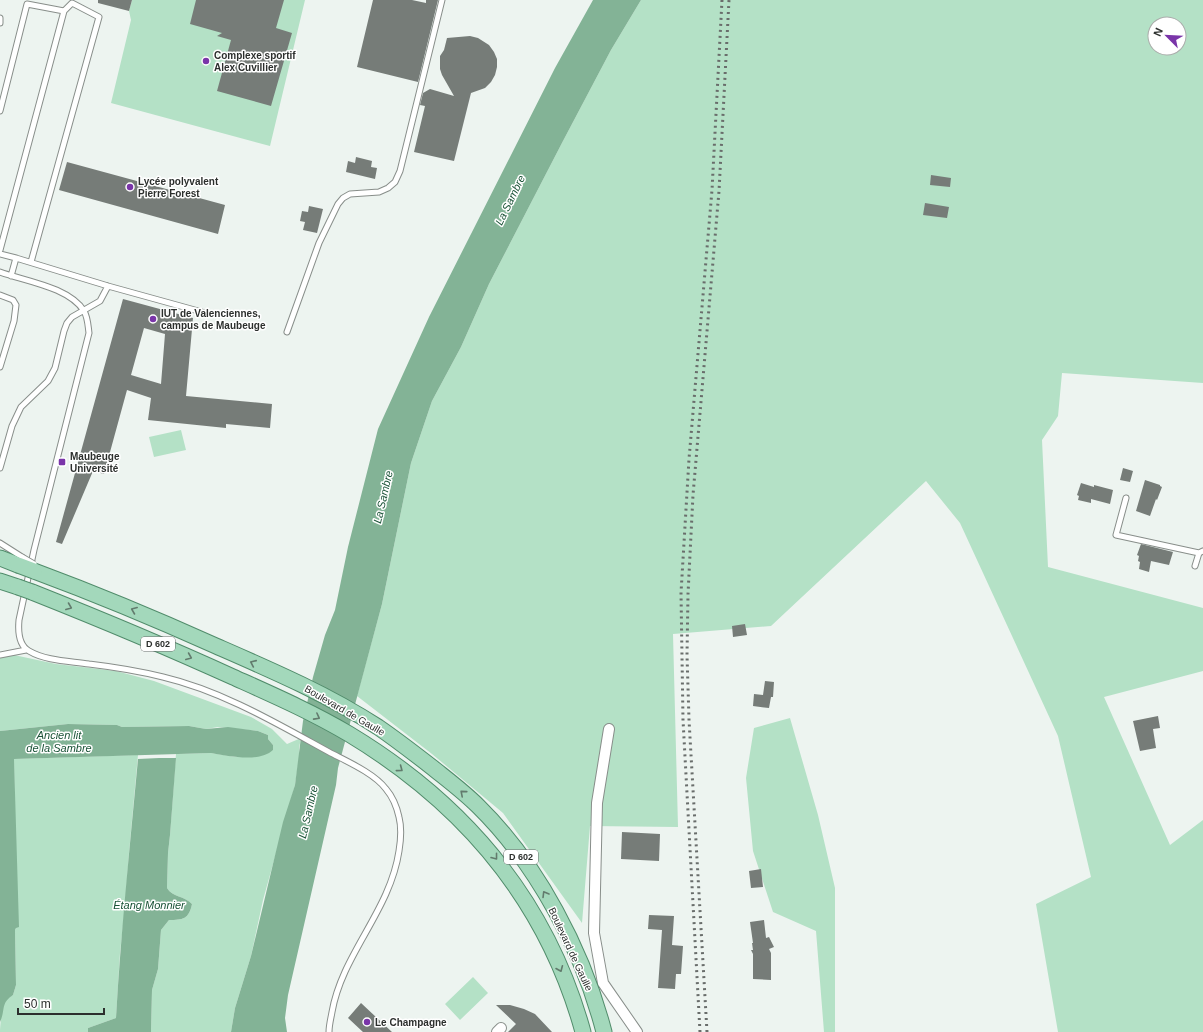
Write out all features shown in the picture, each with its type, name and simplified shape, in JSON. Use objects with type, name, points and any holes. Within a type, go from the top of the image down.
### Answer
[{"type":"main road","name":"Boulevard de Gaulle","points":[[0,558],[20,561],[289,679],[378,727],[418,757],[477,805],[528,866],[553,908],[577,956],[590,987],[604,1032]]},
{"type":"main road","name":"Boulevard de Gaulle","points":[[0,581],[32,592],[135,634],[282,699],[348,733],[414,780],[445,805],[466,825],[505,870],[526,901],[542,931],[570,992],[582,1032]]},
{"type":"street","points":[[609,729],[597,803],[594,934],[603,983],[637,1032]]},
{"type":"lane","points":[[287,332],[319,243],[338,204],[343,198],[350,194],[379,192],[388,188],[395,182],[400,171],[442,0]]},
{"type":"lane","points":[[0,250],[64,11],[72,3],[99,17],[31,262]]},
{"type":"lane","points":[[0,111],[27,4],[64,11]]},
{"type":"lane","points":[[0,18],[0,23]]},
{"type":"lane","points":[[0,254],[202,312]]},
{"type":"lane","points":[[11,276],[16,258]]},
{"type":"lane","points":[[0,272],[50,288],[74,301],[84,311],[89,333],[34,550],[19,620],[18,631],[20,640],[26,650],[39,656],[57,660],[130,669],[165,677],[243,706],[272,720],[376,779],[386,789],[394,802],[399,816],[402,836],[397,866],[376,916],[343,976],[337,990],[329,1032]]},
{"type":"lane","points":[[0,468],[12,426],[21,407],[48,380],[55,368],[67,324],[72,317],[100,301],[108,286]]},
{"type":"lane","points":[[0,295],[13,300],[16,305],[14,321],[0,367]]},
{"type":"lane","points":[[1126,498],[1116,535],[1201,552],[1194,566]]},
{"type":"lane","points":[[0,542],[20,561]]},
{"type":"lane","points":[[0,655],[26,650]]},
{"type":"shaded area","name":"Complexe sportif Alex Cuvillier","points":[[132,0],[305,0],[270,146],[111,103],[131,20],[129,11]]},
{"type":"shaded area","points":[[641,0],[1203,0],[1203,383],[1062,373],[1058,416],[1042,440],[1048,567],[1203,608],[1203,671],[1104,697],[1170,845],[1203,820],[1203,1032],[1058,1032],[1036,904],[1091,877],[1058,736],[960,523],[926,481],[771,626],[673,634],[678,827],[590,826],[582,923],[503,813],[432,754],[357,696],[382,604],[411,463],[432,401],[461,347],[489,284],[611,50]]},
{"type":"shaded area","points":[[181,430],[186,450],[154,457],[149,437]]},
{"type":"shaded area","points":[[0,652],[56,664],[116,671],[154,681],[251,717],[272,729],[287,744],[301,738],[295,785],[263,900],[251,956],[235,1008],[231,1032],[151,1032],[152,990],[158,969],[161,930],[169,920],[185,918],[191,909],[192,904],[186,899],[172,893],[167,888],[168,853],[176,754],[211,753],[236,757],[249,757],[273,750],[273,745],[268,739],[268,735],[258,731],[218,727],[206,729],[189,726],[122,727],[117,725],[68,724],[0,731]]},
{"type":"shaded area","points":[[790,718],[818,815],[835,888],[835,1032],[824,1032],[816,931],[773,912],[753,851],[746,778],[754,728]]},
{"type":"shaded area","points":[[138,755],[120,953],[116,1018],[88,1028],[88,1032],[0,1032],[1,1015],[4,1002],[13,995],[16,985],[14,759]]},
{"type":"shaded area","points":[[473,977],[488,993],[460,1020],[445,1004]]},
{"type":"water","name":"La Sambre","points":[[593,0],[641,0],[611,50],[563,141],[489,284],[461,347],[432,401],[411,463],[382,604],[338,768],[336,785],[288,995],[285,1018],[287,1032],[231,1032],[235,1008],[251,956],[283,822],[295,785],[303,721],[313,677],[325,635],[335,610],[348,547],[378,429],[429,317],[555,68]]},
{"type":"water","name":"Ancien lit de la Sambre","points":[[68,724],[117,725],[122,727],[189,726],[206,729],[228,727],[258,731],[268,735],[268,739],[273,745],[273,750],[260,756],[244,758],[211,753],[14,759],[19,927],[15,930],[16,985],[13,995],[6,1001],[0,1022],[0,731]]},
{"type":"water","name":"Étang Monnier","points":[[176,758],[168,853],[167,888],[172,893],[189,901],[192,904],[191,909],[185,918],[169,920],[161,930],[158,969],[152,990],[151,1032],[88,1032],[88,1028],[116,1018],[123,920],[138,759]]},
{"type":"building","points":[[98,0],[132,0],[129,11],[98,3]]},
{"type":"building","points":[[196,0],[284,0],[276,28],[292,33],[271,106],[217,91],[231,40],[217,36],[222,33],[190,24]]},
{"type":"building","points":[[373,0],[412,0],[426,3],[426,0],[438,0],[418,82],[357,67]]},
{"type":"building","points":[[470,36],[478,38],[489,45],[497,59],[497,67],[491,82],[485,88],[471,93],[454,161],[414,152],[425,106],[420,105],[423,93],[430,89],[454,96],[440,69],[440,56],[444,50],[447,38]]},
{"type":"building","points":[[356,157],[372,161],[371,167],[377,168],[375,179],[346,172],[348,161],[355,163]]},
{"type":"building","points":[[67,162],[225,205],[218,234],[59,190]]},
{"type":"building","points":[[931,175],[951,178],[950,187],[930,185]]},
{"type":"building","points":[[925,203],[949,207],[947,218],[923,215]]},
{"type":"building","points":[[309,206],[323,209],[317,233],[303,230],[305,222],[300,221],[302,211],[308,212]]},
{"type":"building","points":[[123,299],[193,318],[186,396],[272,404],[270,428],[226,424],[226,428],[148,420],[151,398],[127,390],[104,474],[93,471],[62,544],[56,542]],"holes":[[[144,328],[165,334],[161,384],[131,375]]]},
{"type":"building","points":[[1123,468],[1133,471],[1130,482],[1120,480]]},
{"type":"building","points":[[1145,480],[1162,487],[1150,516],[1136,511]]},
{"type":"building","points":[[1081,483],[1113,490],[1110,504],[1091,499],[1091,503],[1078,500],[1079,496],[1077,495]]},
{"type":"building","points":[[1141,544],[1173,552],[1169,565],[1151,561],[1149,572],[1139,569],[1140,562],[1138,561],[1139,556],[1137,555]]},
{"type":"building","points":[[745,624],[747,635],[733,637],[732,626]]},
{"type":"building","points":[[765,681],[774,682],[773,697],[771,697],[769,708],[753,706],[754,694],[763,695]]},
{"type":"building","points":[[1158,716],[1160,728],[1153,729],[1156,748],[1140,751],[1133,721]]},
{"type":"building","points":[[622,832],[660,834],[659,861],[621,859]]},
{"type":"building","points":[[761,869],[763,887],[751,888],[749,871]]},
{"type":"building","points":[[649,915],[674,916],[672,945],[683,946],[681,974],[676,974],[675,989],[658,988],[662,930],[648,929]]},
{"type":"building","points":[[764,920],[766,938],[769,937],[774,947],[769,949],[771,953],[771,980],[753,979],[753,954],[751,950],[753,950],[753,943],[750,922]]},
{"type":"building","name":"Le Champagne","points":[[361,1003],[392,1032],[363,1032],[348,1018]]},
{"type":"building","points":[[496,1005],[510,1005],[535,1014],[552,1032],[508,1032],[516,1024]]},
{"type":"railway","points":[[700,1032],[683,720],[681,593],[689,459],[712,190],[722,0]]},
{"type":"railway","points":[[707,1032],[689,720],[687,655],[688,594],[693,495],[719,191],[729,0]]},
{"type":"place","name":"Complexe sportif Alex Cuvillier","points":[[206,61]]},
{"type":"place","name":"Lycée polyvalent Pierre Forest","points":[[130,187]]},
{"type":"place","name":"IUT de Valenciennes, campus de Maubeuge","points":[[153,319]]},
{"type":"place","name":"Maubeuge Université","points":[[62,462]]},
{"type":"place","name":"Le Champagne","points":[[367,1022]]}]
